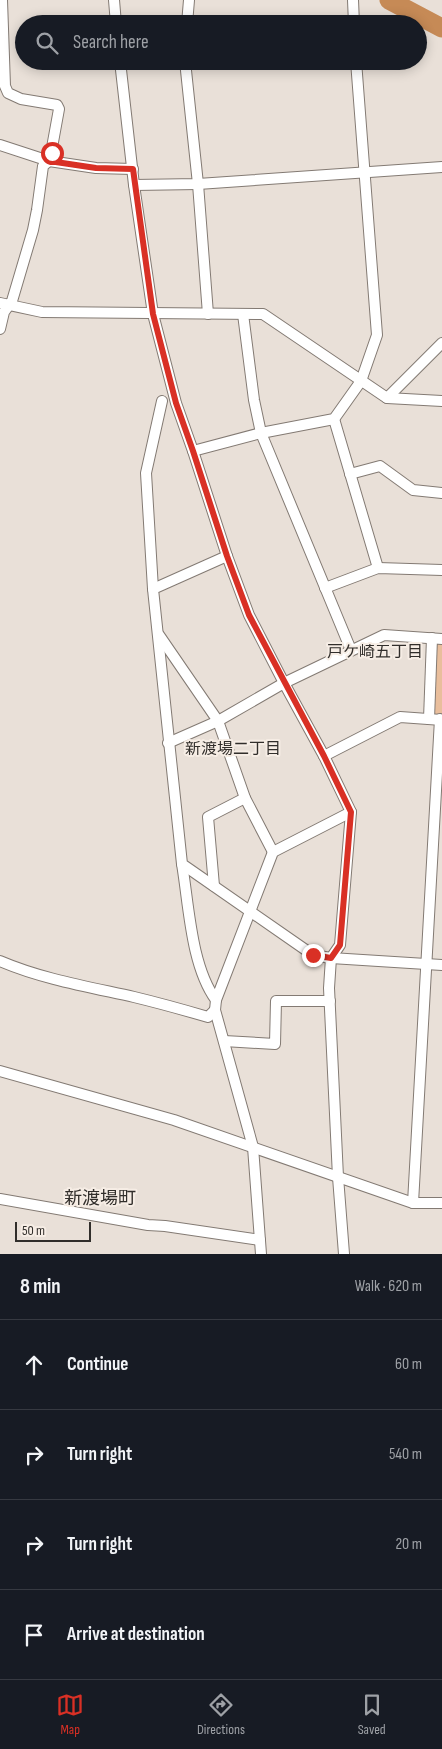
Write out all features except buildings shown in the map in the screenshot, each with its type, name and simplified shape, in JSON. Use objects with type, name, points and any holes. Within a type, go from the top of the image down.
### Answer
[{"type":"street","points":[[2,0],[5,86],[8,92],[20,99],[57,105],[59,109],[49,161],[43,166],[37,210],[12,301],[4,304]]},
{"type":"street","points":[[114,0],[115,15]]},
{"type":"street","points":[[188,15],[189,0]]},
{"type":"street","points":[[353,0],[354,15]]},
{"type":"street","points":[[121,70],[134,185],[153,314],[176,403],[227,556],[249,615],[324,756],[351,812],[340,945],[331,958],[330,1001],[338,1178],[344,1254]]},
{"type":"street","points":[[186,70],[198,184],[208,314]]},
{"type":"street","points":[[193,451],[261,433],[334,419],[361,381],[377,335],[357,70]]},
{"type":"street","points":[[0,145],[49,161],[96,168],[133,169]]},
{"type":"street","points":[[134,185],[198,184],[442,167]]},
{"type":"street","points":[[4,304],[42,312],[263,314],[388,398],[442,401]]},
{"type":"street","points":[[0,329],[4,304]]},
{"type":"street","points":[[243,314],[254,400],[261,433],[351,650]]},
{"type":"street","points":[[388,398],[442,343]]},
{"type":"street","points":[[162,401],[146,473],[153,589],[182,864],[196,953],[216,1005],[253,1147],[261,1254]]},
{"type":"street","points":[[334,419],[378,568]]},
{"type":"street","points":[[350,474],[380,466],[413,490],[442,492]]},
{"type":"street","points":[[153,589],[227,556]]},
{"type":"street","points":[[325,588],[378,568],[442,570]]},
{"type":"street","points":[[158,634],[218,721],[245,798],[273,852]]},
{"type":"street","points":[[168,743],[218,721],[284,683],[384,635],[437,638],[429,719]]},
{"type":"street","points":[[324,756],[400,717],[441,720],[413,1203]]},
{"type":"street","points":[[214,886],[208,817],[245,798]]},
{"type":"street","points":[[0,961],[18,969],[55,979],[208,1017],[216,1005],[273,852],[351,812]]},
{"type":"street","points":[[182,864],[251,910],[313,955],[331,958],[442,965]]},
{"type":"street","points":[[224,1041],[275,1044],[276,1001],[330,1001]]},
{"type":"street","points":[[0,1071],[164,1117],[413,1203],[442,1203]]},
{"type":"street","points":[[0,1199],[148,1225],[260,1240]]},
{"type":"shaded area","points":[[437,643],[442,644],[442,715],[434,714]]},
{"type":"waterway","points":[[389,0],[417,15]]},
{"type":"waterway","points":[[427,20],[442,28]]},
{"type":"district","name":"戸ケ崎五丁目","points":[[375,652]]},
{"type":"district","name":"新渡場二丁目","points":[[233,749]]},
{"type":"district","name":"新渡場町","points":[[100,1198]]},
{"type":"route","points":[[52,153],[49,161],[96,168],[133,169],[153,314],[176,403],[227,556],[249,615],[324,756],[351,812],[340,945],[331,958],[313,955]]}]
